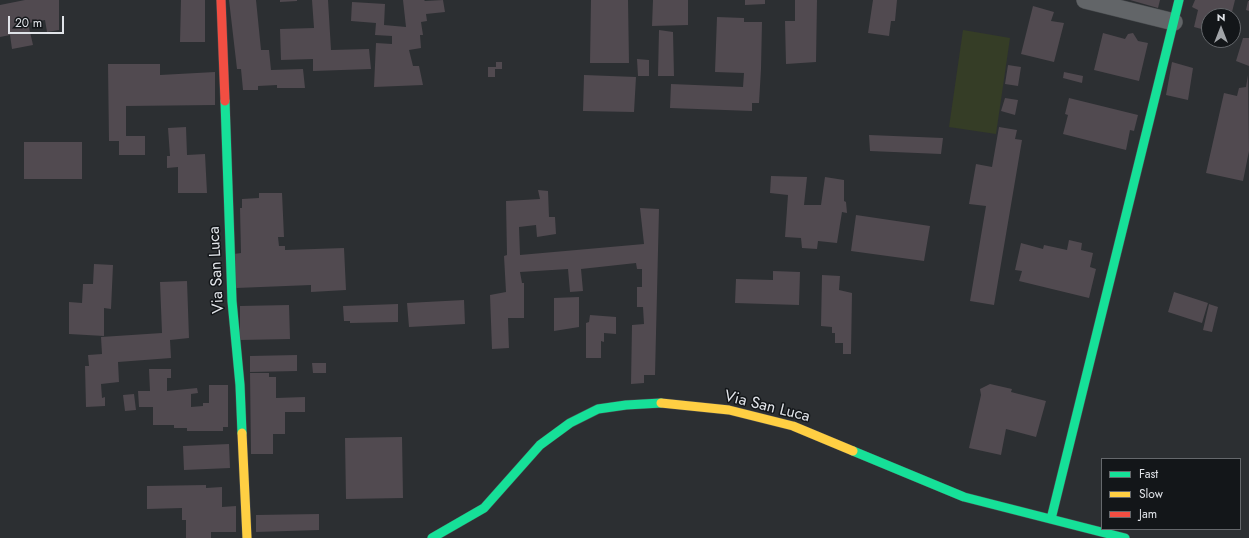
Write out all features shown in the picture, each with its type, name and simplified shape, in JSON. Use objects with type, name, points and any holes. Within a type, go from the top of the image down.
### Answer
[{"type":"street","name":"Via San Luca","points":[[222,0],[232,301],[240,386],[246,538]]},
{"type":"street","points":[[1085,0],[1174,22]]},
{"type":"street","points":[[1051,519],[1179,0]]},
{"type":"street","name":"Via San Luca","points":[[432,538],[484,508],[540,445],[570,423],[598,409],[626,405],[659,403],[729,410],[793,426],[964,497],[1125,538]]},
{"type":"green space","points":[[963,30],[1010,38],[996,134],[949,127]]},
{"type":"building","points":[[25,0],[59,0],[59,30],[47,32],[45,20],[28,23],[33,45],[12,49],[10,35],[0,37],[0,5]]},
{"type":"building","points":[[181,0],[205,0],[205,42],[180,42]]},
{"type":"building","points":[[229,0],[256,0],[261,50],[269,50],[271,70],[303,69],[305,88],[277,88],[277,85],[258,86],[258,90],[243,90],[241,69],[237,69]]},
{"type":"building","points":[[280,0],[297,0],[297,1],[280,2]]},
{"type":"building","points":[[312,0],[328,0],[331,50],[369,49],[371,69],[313,71],[313,59],[281,60],[280,29],[314,28]]},
{"type":"building","points":[[403,0],[443,0],[445,12],[426,14],[427,21],[421,22],[423,35],[420,35],[421,48],[409,50],[413,66],[419,66],[423,85],[374,87],[376,43],[392,44],[392,36],[375,35],[376,23],[351,21],[352,2],[385,4],[384,25],[406,27]]},
{"type":"building","points":[[591,0],[628,0],[629,63],[590,63]]},
{"type":"building","points":[[653,0],[688,0],[688,25],[652,26]]},
{"type":"building","points":[[745,0],[765,0],[765,4],[745,5]]},
{"type":"building","points":[[795,0],[817,0],[816,62],[786,64],[785,21],[795,21]]},
{"type":"building","points":[[873,0],[897,0],[895,21],[891,21],[889,36],[868,33]]},
{"type":"building","points":[[1130,0],[1160,0],[1158,8]]},
{"type":"building","points":[[1195,0],[1235,0],[1233,8],[1201,8],[1201,29],[1194,27],[1198,10],[1192,7]]},
{"type":"building","points":[[1249,1],[1249,11],[1246,10]]},
{"type":"building","points":[[1033,6],[1054,12],[1051,21],[1064,23],[1054,62],[1021,54]]},
{"type":"building","points":[[717,17],[744,18],[744,22],[762,22],[759,103],[752,103],[752,111],[670,108],[671,84],[743,87],[744,73],[715,72]]},
{"type":"building","points":[[659,30],[673,32],[674,76],[658,76]]},
{"type":"building","points":[[1103,33],[1125,39],[1128,34],[1133,33],[1138,41],[1148,43],[1139,81],[1094,70]]},
{"type":"building","points":[[1243,38],[1249,38],[1249,66],[1236,61]]},
{"type":"building","points":[[637,59],[649,60],[649,76],[638,76]]},
{"type":"building","points":[[496,62],[502,62],[502,69],[495,69],[495,77],[488,77],[488,67],[496,67]]},
{"type":"building","points":[[1172,62],[1193,68],[1188,100],[1166,95]]},
{"type":"building","points":[[108,64],[160,64],[160,75],[215,72],[215,105],[126,106],[126,136],[145,136],[145,155],[119,155],[119,141],[109,141]]},
{"type":"building","points":[[1008,65],[1021,67],[1018,86],[1005,84]]},
{"type":"building","points":[[1064,72],[1083,76],[1082,83],[1063,78]]},
{"type":"building","points":[[584,75],[636,77],[634,112],[583,111]]},
{"type":"building","points":[[1248,75],[1249,151],[1243,181],[1206,173],[1224,93],[1237,96],[1239,88],[1246,87]]},
{"type":"building","points":[[1005,98],[1018,100],[1015,115],[1001,111]]},
{"type":"building","points":[[1069,98],[1138,115],[1134,131],[1130,130],[1126,150],[1063,134],[1068,115],[1065,114]]},
{"type":"building","points":[[186,127],[187,155],[205,154],[207,193],[178,193],[178,167],[167,168],[167,156],[170,156],[168,128]]},
{"type":"building","points":[[999,127],[1017,130],[1015,139],[1022,140],[994,305],[970,301],[986,206],[969,204],[976,164],[992,167]]},
{"type":"building","points":[[869,135],[943,138],[941,154],[870,151]]},
{"type":"building","points":[[24,142],[82,142],[82,179],[24,179]]},
{"type":"building","points":[[771,176],[807,177],[804,205],[821,205],[825,177],[844,180],[844,201],[846,202],[847,213],[842,212],[837,243],[818,241],[817,249],[802,248],[801,238],[785,237],[788,195],[770,193]]},
{"type":"building","points":[[538,190],[548,191],[549,217],[555,217],[556,234],[537,237],[536,225],[519,227],[520,255],[644,244],[640,208],[659,209],[655,375],[644,375],[644,383],[631,384],[632,325],[644,324],[643,307],[637,307],[637,287],[642,287],[642,269],[637,269],[636,263],[581,269],[583,291],[570,292],[568,269],[520,272],[522,283],[524,283],[524,318],[508,318],[509,348],[492,349],[490,295],[506,292],[504,256],[507,255],[506,201],[540,199]]},
{"type":"building","points":[[259,193],[282,193],[284,237],[278,237],[279,246],[285,246],[285,250],[344,248],[346,290],[311,292],[311,285],[236,288],[234,254],[241,253],[240,208],[242,208],[242,199],[259,198]]},
{"type":"building","points":[[856,215],[930,226],[924,261],[851,251]]},
{"type":"building","points":[[1069,240],[1082,243],[1081,250],[1093,253],[1090,267],[1096,269],[1089,298],[1019,281],[1022,271],[1015,270],[1021,243],[1043,249],[1044,245],[1067,250]]},
{"type":"building","points":[[94,264],[113,265],[111,309],[104,308],[104,336],[69,334],[69,302],[82,303],[83,284],[93,284]]},
{"type":"building","points":[[773,271],[800,272],[799,305],[735,303],[736,279],[773,280]]},
{"type":"building","points":[[822,275],[840,276],[839,290],[852,293],[851,354],[843,354],[843,343],[835,343],[835,333],[832,333],[832,327],[821,326]]},
{"type":"building","points":[[187,281],[189,338],[170,340],[171,358],[118,362],[119,382],[101,384],[102,398],[105,397],[105,406],[86,407],[85,366],[89,366],[88,355],[102,354],[101,337],[162,333],[160,282]]},
{"type":"building","points":[[1174,292],[1208,303],[1202,323],[1168,312]]},
{"type":"building","points":[[579,297],[579,327],[554,331],[554,298]]},
{"type":"building","points":[[464,300],[465,324],[409,327],[407,303]]},
{"type":"building","points":[[398,304],[398,322],[350,323],[350,321],[344,321],[343,306]]},
{"type":"building","points":[[1209,304],[1218,307],[1212,332],[1203,330]]},
{"type":"building","points":[[289,305],[290,339],[240,340],[240,306]]},
{"type":"building","points":[[590,315],[616,317],[616,334],[604,333],[604,342],[601,341],[601,358],[586,358],[586,323],[589,322]]},
{"type":"building","points":[[297,355],[297,371],[250,372],[250,356]]},
{"type":"building","points":[[312,363],[326,363],[326,373],[313,373]]},
{"type":"building","points":[[149,369],[171,369],[171,378],[167,378],[167,391],[197,388],[198,393],[191,394],[191,407],[203,406],[203,403],[209,403],[209,385],[228,385],[228,427],[223,427],[223,431],[187,431],[187,428],[174,428],[174,425],[153,425],[153,407],[139,407],[138,391],[150,391]]},
{"type":"building","points":[[250,373],[269,373],[269,377],[276,377],[276,398],[305,397],[305,412],[285,412],[285,434],[273,434],[273,454],[251,454]]},
{"type":"building","points":[[990,384],[1012,389],[1011,392],[1046,401],[1036,437],[1006,429],[1001,455],[969,448],[981,395],[980,389]]},
{"type":"building","points":[[134,394],[136,410],[125,411],[123,395]]},
{"type":"building","points":[[402,437],[403,498],[346,499],[345,438]]},
{"type":"building","points":[[229,444],[230,468],[184,470],[183,446]]},
{"type":"building","points":[[206,485],[206,488],[222,487],[222,507],[236,506],[236,532],[211,532],[211,538],[186,538],[186,520],[182,520],[182,508],[147,509],[147,486]]},
{"type":"building","points":[[319,514],[319,530],[256,532],[256,515]]},
{"type":"traffic: fast","points":[[1051,519],[1179,0]]},
{"type":"traffic: fast","points":[[225,101],[232,301],[240,385],[242,433]]},
{"type":"traffic: fast","points":[[432,538],[484,508],[540,445],[570,423],[598,409],[626,405],[661,403]]},
{"type":"traffic: fast","points":[[853,451],[964,497],[1125,538]]},
{"type":"traffic: slow","points":[[661,403],[729,410],[793,426],[853,451]]},
{"type":"traffic: slow","points":[[242,433],[247,538]]},
{"type":"traffic: jam","points":[[221,0],[225,101]]}]
